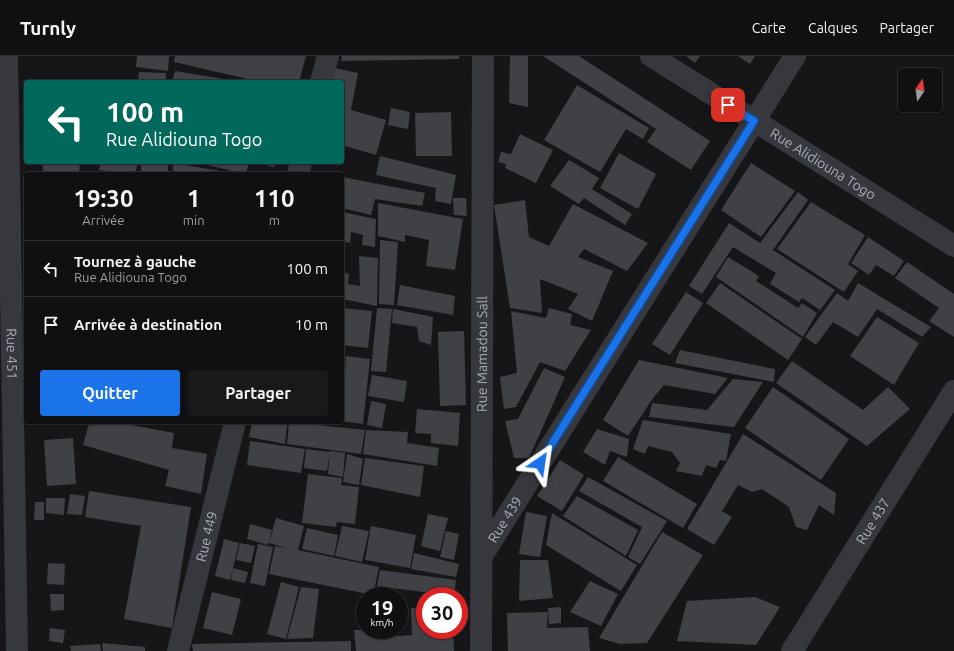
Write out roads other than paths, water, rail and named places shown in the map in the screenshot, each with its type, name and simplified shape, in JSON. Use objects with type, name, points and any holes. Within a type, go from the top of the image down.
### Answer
[{"type":"street","name":"Rue 451","points":[[7,56],[7,416],[18,651]]},
{"type":"street","points":[[322,80],[328,56]]},
{"type":"street","name":"Rue Mamadou Sall","points":[[481,651],[483,56]]},
{"type":"street","name":"Rue Alidiouna Togo","points":[[651,56],[954,246]]},
{"type":"street","name":"Rue 439","points":[[482,556],[795,56]]},
{"type":"street","name":"Rue 437","points":[[792,651],[954,391]]},
{"type":"street","name":"Rue 449","points":[[178,651],[235,424]]}]
